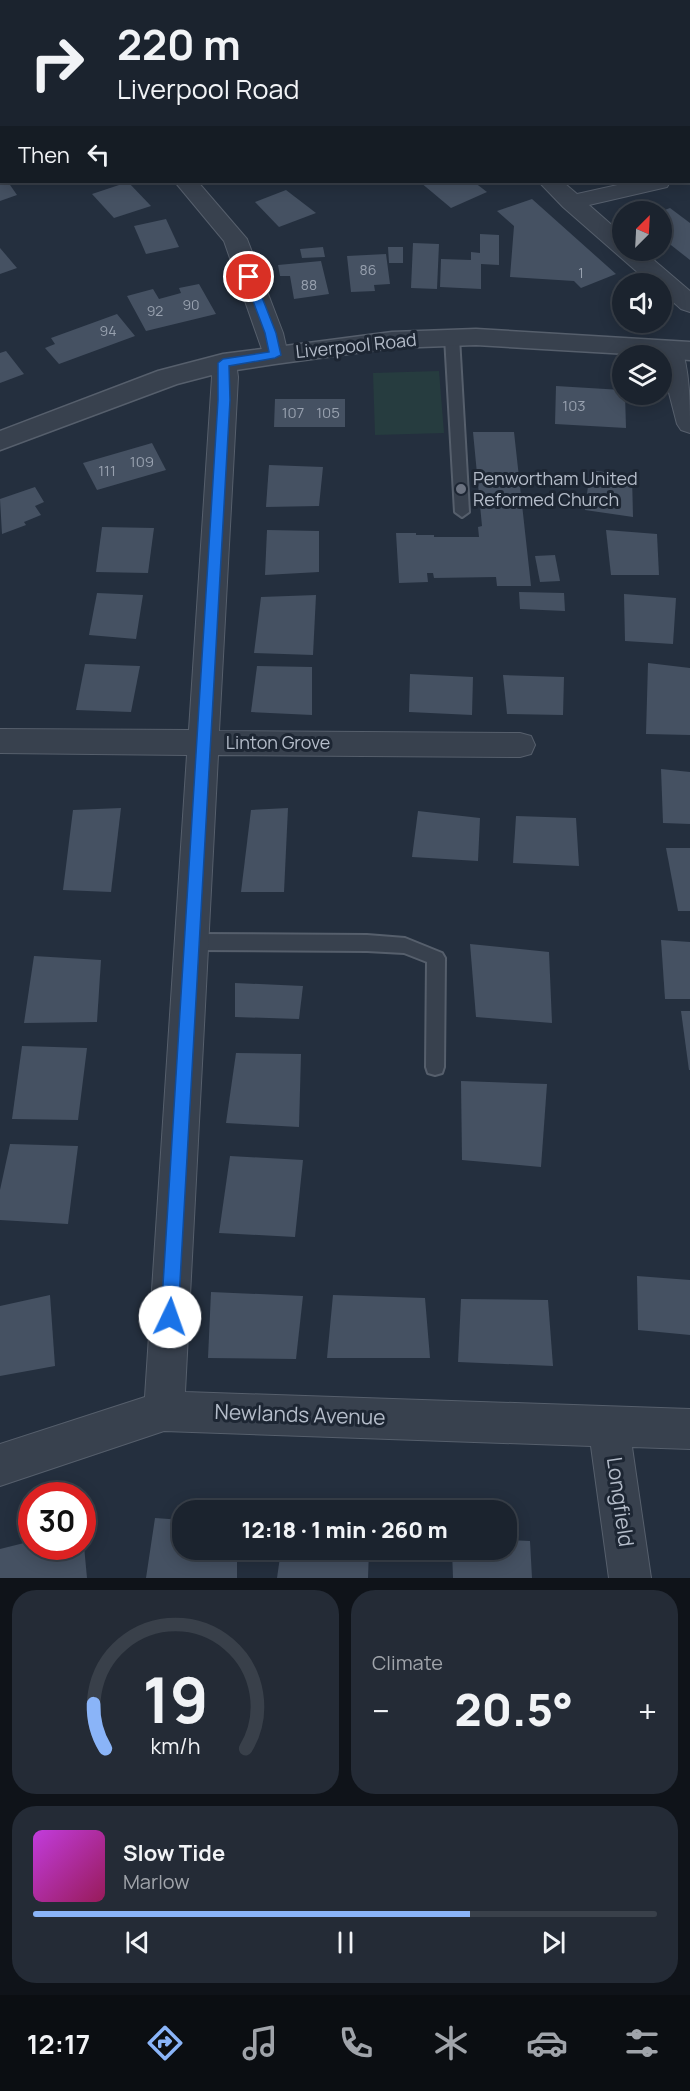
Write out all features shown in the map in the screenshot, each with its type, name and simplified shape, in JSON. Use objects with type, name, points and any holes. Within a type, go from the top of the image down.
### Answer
[{"type":"street","points":[[187,183],[235,239],[270,333],[275,355]]},
{"type":"street","points":[[551,183],[612,238]]},
{"type":"street","points":[[570,202],[655,183]]},
{"type":"street","points":[[640,261],[690,303]]},
{"type":"street","name":"Liverpool Road","points":[[0,441],[168,377],[223,363],[275,355],[392,340],[452,337],[680,350]]},
{"type":"street","points":[[680,350],[690,424]]},
{"type":"street","points":[[164,1411],[225,377],[223,363]]},
{"type":"street","name":"Linton Grove","points":[[0,741],[520,745]]},
{"type":"street","name":"Newlands Avenue","points":[[0,1465],[164,1411],[609,1425],[690,1430]]},
{"type":"street","name":"Longfield","points":[[609,1425],[630,1578]]},
{"type":"lane","points":[[452,337],[462,512]]},
{"type":"lane","points":[[192,942],[367,943],[405,946],[436,958],[435,1067]]},
{"type":"green space","points":[[439,371],[444,433],[375,435],[373,373]]},
{"type":"building","points":[[9,183],[17,195],[0,201],[0,184]]},
{"type":"building","points":[[129,183],[151,206],[114,218],[92,194]]},
{"type":"building","points":[[421,183],[475,183],[487,192],[451,208]]},
{"type":"building","points":[[286,190],[316,213],[279,227],[255,202]]},
{"type":"building","points":[[532,199],[615,273],[581,288],[574,281],[510,277],[514,226],[497,211]]},
{"type":"building","points":[[672,210],[690,223],[690,260],[672,246]]},
{"type":"building","points":[[166,219],[179,247],[146,254],[134,226]]},
{"type":"building","points":[[480,234],[499,235],[499,265],[481,264],[481,289],[440,287],[441,259],[471,260],[471,252],[480,253]]},
{"type":"building","points":[[413,243],[439,244],[437,289],[411,288]]},
{"type":"building","points":[[323,247],[325,257],[302,258],[300,249]]},
{"type":"building","points":[[388,247],[403,247],[403,263],[389,263]]},
{"type":"building","points":[[0,248],[17,268],[0,274]]},
{"type":"building","points":[[386,254],[390,284],[374,285],[375,291],[351,292],[347,256]]},
{"type":"building","points":[[321,261],[329,294],[294,299],[290,276],[280,276],[278,265]]},
{"type":"building","points":[[199,284],[216,314],[146,331],[127,296],[153,289],[159,299],[181,293],[179,288]]},
{"type":"building","points":[[117,314],[135,336],[59,364],[45,348],[55,344],[51,338]]},
{"type":"building","points":[[6,351],[24,374],[0,383],[0,353]]},
{"type":"building","points":[[556,386],[612,389],[612,405],[625,405],[626,428],[555,424]]},
{"type":"building","points":[[275,399],[345,399],[345,427],[274,427]]},
{"type":"building","points":[[473,432],[514,432],[531,586],[497,586],[496,577],[434,578],[433,573],[427,573],[428,582],[399,583],[396,533],[416,533],[416,535],[434,535],[434,537],[479,537],[478,527],[482,526]]},
{"type":"building","points":[[152,443],[166,470],[97,490],[83,463]]},
{"type":"building","points":[[269,465],[323,467],[319,506],[266,507]]},
{"type":"building","points":[[590,470],[632,476],[633,517],[585,510]]},
{"type":"building","points":[[35,487],[44,502],[35,506],[41,515],[24,522],[26,525],[2,534],[0,499]]},
{"type":"building","points":[[102,527],[154,528],[148,573],[96,572]]},
{"type":"building","points":[[267,530],[319,531],[319,572],[265,575]]},
{"type":"building","points":[[606,530],[657,534],[659,575],[611,575]]},
{"type":"building","points":[[555,555],[560,581],[540,582],[535,556]]},
{"type":"building","points":[[519,592],[564,593],[565,611],[520,609]]},
{"type":"building","points":[[97,593],[143,595],[136,639],[89,635]]},
{"type":"building","points":[[624,594],[676,598],[673,644],[625,641]]},
{"type":"building","points":[[316,595],[313,655],[254,653],[261,597]]},
{"type":"building","points":[[648,663],[690,668],[690,735],[646,734]]},
{"type":"building","points":[[85,664],[140,666],[131,712],[76,710]]},
{"type":"building","points":[[257,666],[312,667],[312,715],[251,712]]},
{"type":"building","points":[[410,674],[473,677],[472,715],[409,712]]},
{"type":"building","points":[[503,675],[564,677],[563,715],[507,714]]},
{"type":"building","points":[[661,769],[690,772],[690,824],[663,823]]},
{"type":"building","points":[[121,808],[111,892],[63,890],[73,810]]},
{"type":"building","points":[[288,808],[284,892],[241,892],[251,810]]},
{"type":"building","points":[[418,811],[480,818],[478,861],[412,857]]},
{"type":"building","points":[[516,816],[576,818],[579,866],[513,863]]},
{"type":"building","points":[[666,848],[690,848],[690,911],[678,911]]},
{"type":"building","points":[[661,940],[690,942],[690,999],[665,999]]},
{"type":"building","points":[[470,944],[549,952],[552,1023],[476,1017]]},
{"type":"building","points":[[34,956],[101,960],[97,1022],[24,1023]]},
{"type":"building","points":[[235,983],[303,986],[299,1019],[235,1017]]},
{"type":"building","points":[[681,1011],[690,1011],[690,1070],[689,1070]]},
{"type":"building","points":[[22,1046],[87,1048],[78,1120],[12,1119]]},
{"type":"building","points":[[236,1053],[301,1054],[299,1127],[226,1123]]},
{"type":"building","points":[[461,1081],[547,1084],[541,1167],[462,1160]]},
{"type":"building","points":[[10,1144],[78,1146],[68,1224],[0,1220],[0,1190]]},
{"type":"building","points":[[230,1156],[303,1160],[295,1237],[219,1233]]},
{"type":"building","points":[[637,1276],[690,1280],[690,1335],[638,1330]]},
{"type":"building","points":[[211,1292],[303,1296],[296,1359],[208,1358]]},
{"type":"building","points":[[50,1295],[55,1366],[0,1376],[0,1306]]},
{"type":"building","points":[[333,1295],[425,1298],[430,1358],[327,1358]]},
{"type":"building","points":[[461,1299],[548,1300],[553,1366],[458,1362]]},
{"type":"building","points":[[155,1518],[172,1519],[172,1560],[237,1560],[237,1578],[146,1578]]},
{"type":"building","points":[[517,1540],[530,1541],[532,1578],[453,1578],[452,1560],[517,1560]]},
{"type":"building","points":[[18,1544],[18,1560],[85,1560],[87,1578],[0,1578],[0,1549]]},
{"type":"building","points":[[280,1560],[369,1560],[368,1578],[277,1578]]},
{"type":"place","name":"Penwortham United Reformed Church","points":[[461,489]]},
{"type":"route","points":[[170,1317],[224,400],[223,363],[275,355],[270,333],[249,277]]}]
